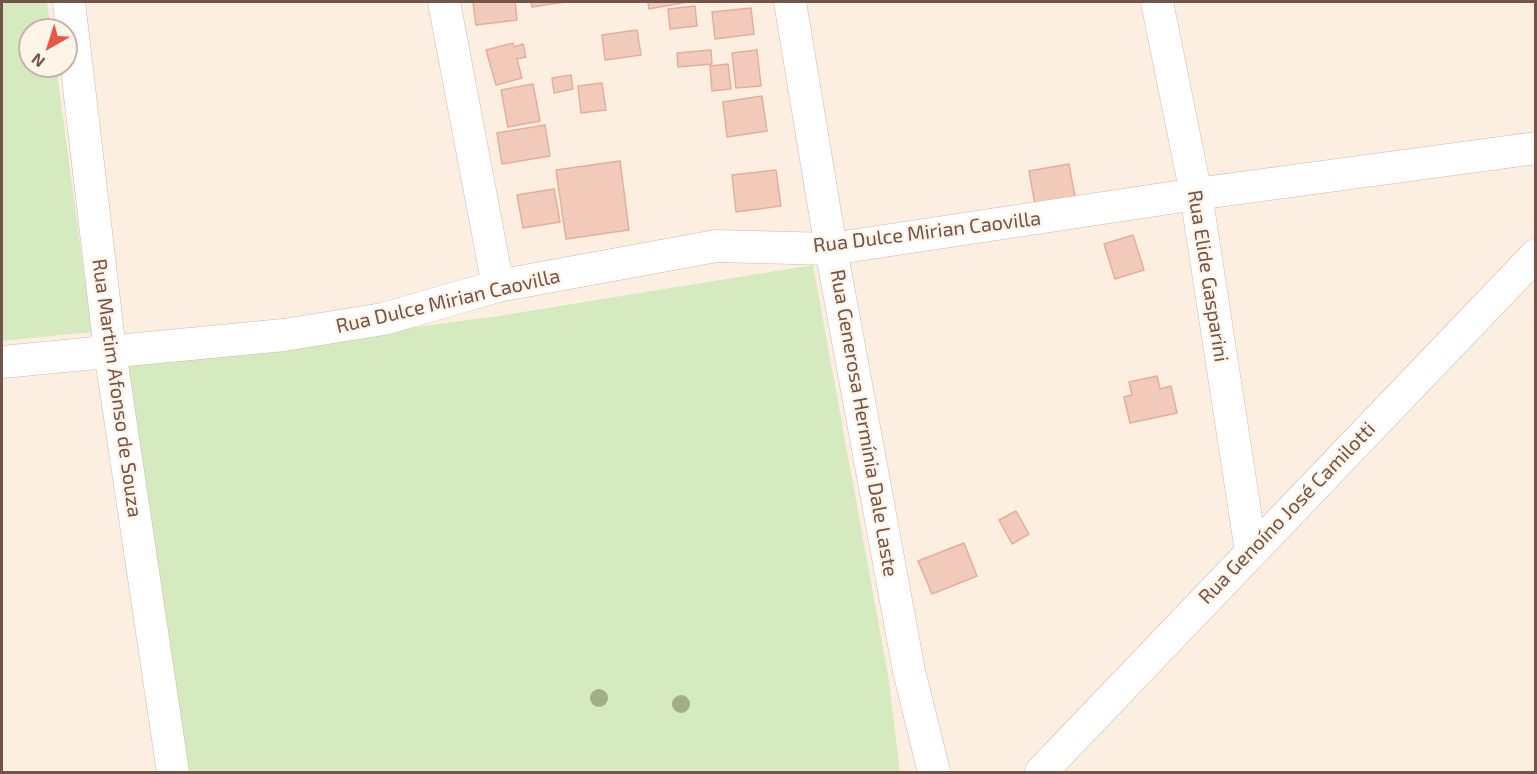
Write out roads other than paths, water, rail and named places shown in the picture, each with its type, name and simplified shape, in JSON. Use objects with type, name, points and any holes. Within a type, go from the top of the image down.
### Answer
[{"type":"street","name":"Rua Martim Afonso de Souza","points":[[69,2],[110,351],[173,772]]},
{"type":"street","points":[[444,2],[498,286]]},
{"type":"street","name":"Rua Generosa Hermínia Dale Laste","points":[[790,2],[831,249],[909,671],[934,772]]},
{"type":"street","name":"Rua Elide Gasparini","points":[[1157,2],[1196,194],[1251,551]]},
{"type":"street","name":"Rua Dulce Mirian Caovilla","points":[[2,362],[284,335],[383,319],[498,286],[716,246],[831,249],[1196,194],[1536,148]]},
{"type":"street","name":"Rua Genoíno José Camilotti","points":[[1041,772],[1536,255]]}]
